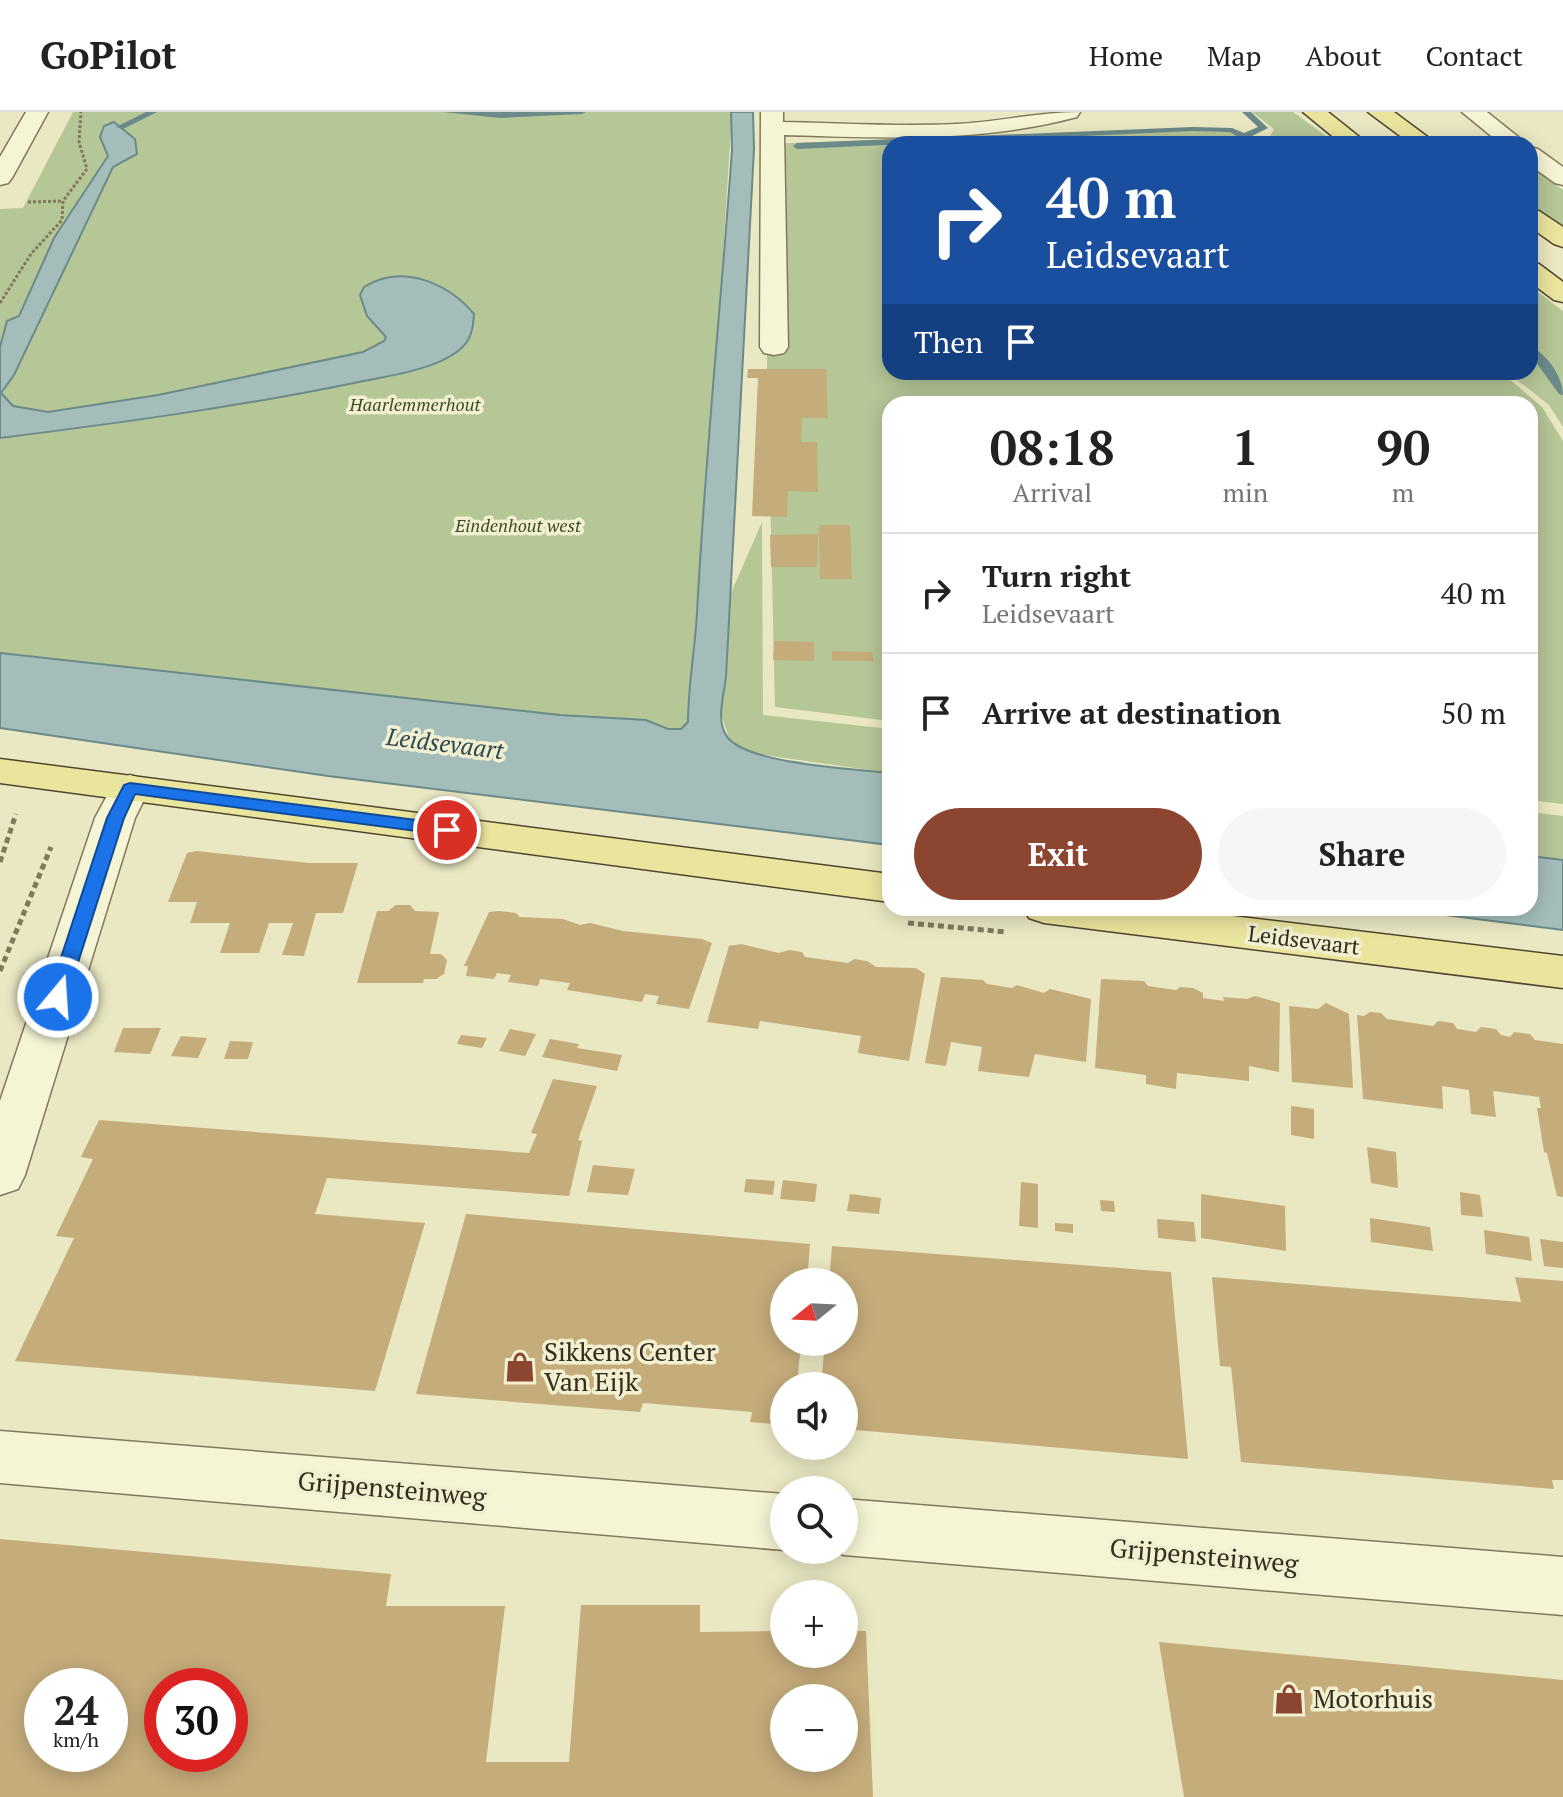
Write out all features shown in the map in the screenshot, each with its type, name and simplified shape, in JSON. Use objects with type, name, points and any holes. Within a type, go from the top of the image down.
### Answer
[{"type":"main road","points":[[1314,112],[1346,136]]},
{"type":"main road","points":[[1379,112],[1414,136]]},
{"type":"main road","points":[[1538,222],[1563,239]]},
{"type":"main road","points":[[1538,276],[1563,294]]},
{"type":"main road","points":[[0,771],[882,887]]},
{"type":"main road","name":"Leidsevaart","points":[[1109,916],[1563,972]]},
{"type":"street","points":[[0,178],[37,112]]},
{"type":"street","points":[[774,347],[773,120],[807,128],[901,130],[1016,126],[1069,112]]},
{"type":"street","points":[[1473,112],[1505,136]]},
{"type":"street","points":[[1538,160],[1563,178]]},
{"type":"street","points":[[0,1175],[115,818],[130,788]]},
{"type":"street","name":"Grijpensteinweg","points":[[0,1457],[770,1521]]},
{"type":"street","name":"Grijpensteinweg","points":[[858,1528],[1563,1586]]},
{"type":"path","points":[[0,303],[31,254],[62,220],[63,201],[87,169],[80,161],[78,120],[81,112]]},
{"type":"path","points":[[0,862],[18,809]]},
{"type":"path","points":[[0,971],[53,844]]},
{"type":"green space","name":"Haarlemmerhout","points":[[73,112],[732,112],[692,750],[0,658],[0,393],[109,167],[112,145],[105,144],[108,156],[54,238],[0,347],[0,209],[23,208]]},
{"type":"green space","points":[[1252,112],[1293,112],[1326,136],[1270,136],[1274,129]]},
{"type":"green space","points":[[1217,129],[1250,136],[1005,136]]},
{"type":"green space","points":[[882,140],[882,380],[1510,380],[1529,396],[882,396],[882,720],[775,707],[762,144]]},
{"type":"green space","points":[[1538,172],[1563,190],[1563,231],[1538,214]]},
{"type":"green space","points":[[1538,292],[1563,311],[1563,427],[1549,405],[1517,380],[1538,380]]},
{"type":"green space","points":[[1538,404],[1563,441],[1563,804],[1538,801]]},
{"type":"green space","points":[[762,522],[763,715],[882,728],[882,772],[750,753],[729,739],[721,713],[731,593]]},
{"type":"green space","points":[[1538,813],[1563,816],[1563,860],[1538,857]]},
{"type":"water","points":[[731,112],[753,112],[754,149],[722,724],[728,738],[758,754],[804,764],[882,772],[882,844],[328,776],[0,728],[0,653],[560,715],[646,720],[668,729],[681,729],[688,722],[732,150]]},
{"type":"water","points":[[114,122],[135,139],[137,154],[113,167],[14,375],[1,393],[13,406],[48,412],[158,395],[363,352],[386,337],[367,316],[360,295],[364,287],[394,277],[424,280],[451,293],[474,314],[469,339],[447,358],[394,375],[222,407],[0,438],[0,347],[7,321],[19,316],[54,238],[108,156],[100,137],[104,126]]},
{"type":"water","points":[[1538,857],[1563,860],[1563,930],[1453,916],[1538,916]]},
{"type":"building","points":[[748,369],[826,369],[828,418],[802,418],[801,442],[817,442],[818,492],[788,491],[787,517],[752,516],[758,378],[747,378]]},
{"type":"building","points":[[819,525],[850,525],[852,579],[820,579]]},
{"type":"building","points":[[818,534],[817,567],[771,567],[770,535]]},
{"type":"building","points":[[774,641],[814,642],[814,661],[773,660]]},
{"type":"building","points":[[832,651],[872,652],[874,661],[832,661]]},
{"type":"building","points":[[196,851],[309,863],[358,863],[343,913],[316,913],[304,956],[282,955],[293,923],[269,923],[259,953],[220,953],[230,923],[190,923],[197,902],[168,902],[187,853]]},
{"type":"building","points":[[396,905],[410,905],[415,911],[439,912],[430,954],[441,954],[447,960],[444,974],[436,979],[424,979],[423,983],[357,983],[377,911],[388,911]]},
{"type":"building","points":[[489,912],[516,913],[520,917],[563,919],[580,925],[590,923],[623,931],[702,939],[712,943],[689,1009],[656,1004],[659,996],[645,994],[642,1002],[567,990],[570,983],[540,979],[538,986],[508,982],[511,975],[497,973],[494,979],[466,976],[468,966],[464,966]]},
{"type":"building","points":[[741,944],[779,953],[789,950],[802,952],[805,957],[848,963],[854,959],[867,961],[876,967],[916,968],[925,974],[909,1061],[858,1053],[861,1036],[760,1021],[758,1029],[707,1022],[729,946]]},
{"type":"building","points":[[941,977],[983,980],[987,984],[1012,988],[1017,985],[1044,993],[1050,989],[1091,999],[1086,1062],[1035,1054],[1029,1077],[978,1071],[982,1047],[951,1042],[946,1066],[925,1063]]},
{"type":"building","points":[[1101,979],[1144,981],[1148,986],[1176,990],[1180,987],[1193,988],[1203,993],[1203,998],[1224,1001],[1223,997],[1247,999],[1255,996],[1280,1003],[1279,1072],[1249,1066],[1249,1081],[1177,1073],[1176,1089],[1146,1084],[1146,1075],[1095,1068]]},
{"type":"building","points":[[1326,1003],[1349,1014],[1353,1088],[1292,1082],[1289,1006],[1318,1009]]},
{"type":"building","points":[[1370,1012],[1381,1013],[1387,1019],[1433,1026],[1438,1021],[1453,1023],[1457,1029],[1476,1032],[1481,1027],[1496,1029],[1501,1035],[1510,1037],[1514,1032],[1530,1034],[1535,1040],[1563,1044],[1563,1197],[1557,1196],[1547,1153],[1544,1152],[1537,1108],[1541,1108],[1539,1097],[1493,1091],[1496,1117],[1471,1114],[1469,1090],[1442,1086],[1443,1109],[1363,1099],[1357,1015],[1364,1016]]},
{"type":"building","points":[[123,1028],[161,1028],[150,1054],[114,1052]]},
{"type":"building","points":[[510,1029],[536,1034],[525,1056],[499,1051]]},
{"type":"building","points":[[461,1035],[487,1038],[482,1048],[457,1044]]},
{"type":"building","points":[[181,1036],[207,1038],[198,1058],[171,1056]]},
{"type":"building","points":[[550,1039],[579,1044],[577,1048],[622,1055],[617,1071],[542,1057]]},
{"type":"building","points":[[230,1041],[253,1042],[248,1059],[224,1059]]},
{"type":"building","points":[[553,1079],[597,1086],[578,1140],[582,1141],[569,1196],[327,1178],[315,1214],[425,1223],[375,1391],[15,1361],[74,1238],[56,1236],[93,1159],[81,1157],[99,1120],[529,1153],[537,1134],[531,1133]]},
{"type":"building","points":[[1291,1106],[1314,1109],[1314,1139],[1291,1135]]},
{"type":"building","points":[[1367,1147],[1396,1152],[1398,1188],[1371,1183]]},
{"type":"building","points":[[593,1165],[635,1169],[628,1195],[587,1192]]},
{"type":"building","points":[[746,1179],[775,1181],[773,1195],[744,1192]]},
{"type":"building","points":[[783,1180],[817,1184],[815,1202],[780,1199]]},
{"type":"building","points":[[1021,1182],[1038,1184],[1038,1228],[1019,1226]]},
{"type":"building","points":[[1460,1192],[1480,1195],[1483,1217],[1461,1215]]},
{"type":"building","points":[[850,1194],[881,1198],[879,1214],[847,1211]]},
{"type":"building","points":[[1201,1194],[1285,1206],[1286,1251],[1201,1238]]},
{"type":"building","points":[[1100,1200],[1114,1201],[1115,1212],[1101,1211]]},
{"type":"building","points":[[466,1214],[810,1244],[808,1268],[770,1268],[770,1356],[800,1356],[798,1372],[770,1372],[770,1424],[750,1422],[752,1412],[643,1403],[640,1412],[416,1394]]},
{"type":"building","points":[[1370,1218],[1430,1227],[1433,1251],[1371,1242]]},
{"type":"building","points":[[1157,1219],[1194,1222],[1196,1242],[1158,1238]]},
{"type":"building","points":[[1055,1223],[1073,1224],[1073,1233],[1055,1231]]},
{"type":"building","points":[[1484,1230],[1529,1237],[1532,1261],[1486,1254]]},
{"type":"building","points":[[1540,1239],[1563,1242],[1563,1268],[1544,1266]]},
{"type":"building","points":[[832,1246],[1171,1272],[1188,1459],[858,1430],[858,1372],[822,1372],[824,1356],[858,1356],[858,1268],[830,1268]]},
{"type":"building","points":[[1212,1277],[1521,1302],[1515,1277],[1563,1281],[1563,1480],[1552,1480],[1554,1489],[1241,1462],[1231,1367],[1220,1366]]},
{"type":"building","points":[[0,1539],[391,1574],[386,1606],[505,1606],[486,1762],[569,1762],[581,1605],[700,1605],[700,1632],[770,1631],[770,1668],[858,1668],[858,1631],[866,1631],[873,1797],[0,1797]]},
{"type":"building","points":[[1159,1642],[1563,1680],[1563,1797],[1184,1797]]},
{"type":"waterway","points":[[120,127],[153,112]]},
{"type":"waterway","points":[[447,112],[500,116],[582,112]]},
{"type":"waterway","points":[[1244,136],[1264,128],[1246,112]]},
{"type":"waterway","points":[[1030,136],[1193,129],[1232,130],[1244,136]]},
{"type":"waterway","points":[[797,146],[882,142]]},
{"type":"waterway","points":[[1538,355],[1563,392]]},
{"type":"place","name":"Sikkens Center Van Eijk","points":[[520,1367]]},
{"type":"place","name":"Motorhuis","points":[[1289,1699]]},
{"type":"route","points":[[58,997],[115,818],[130,788],[447,830]]},
{"type":"park label","name":"Eindenhout west","points":[[518,526]]}]
